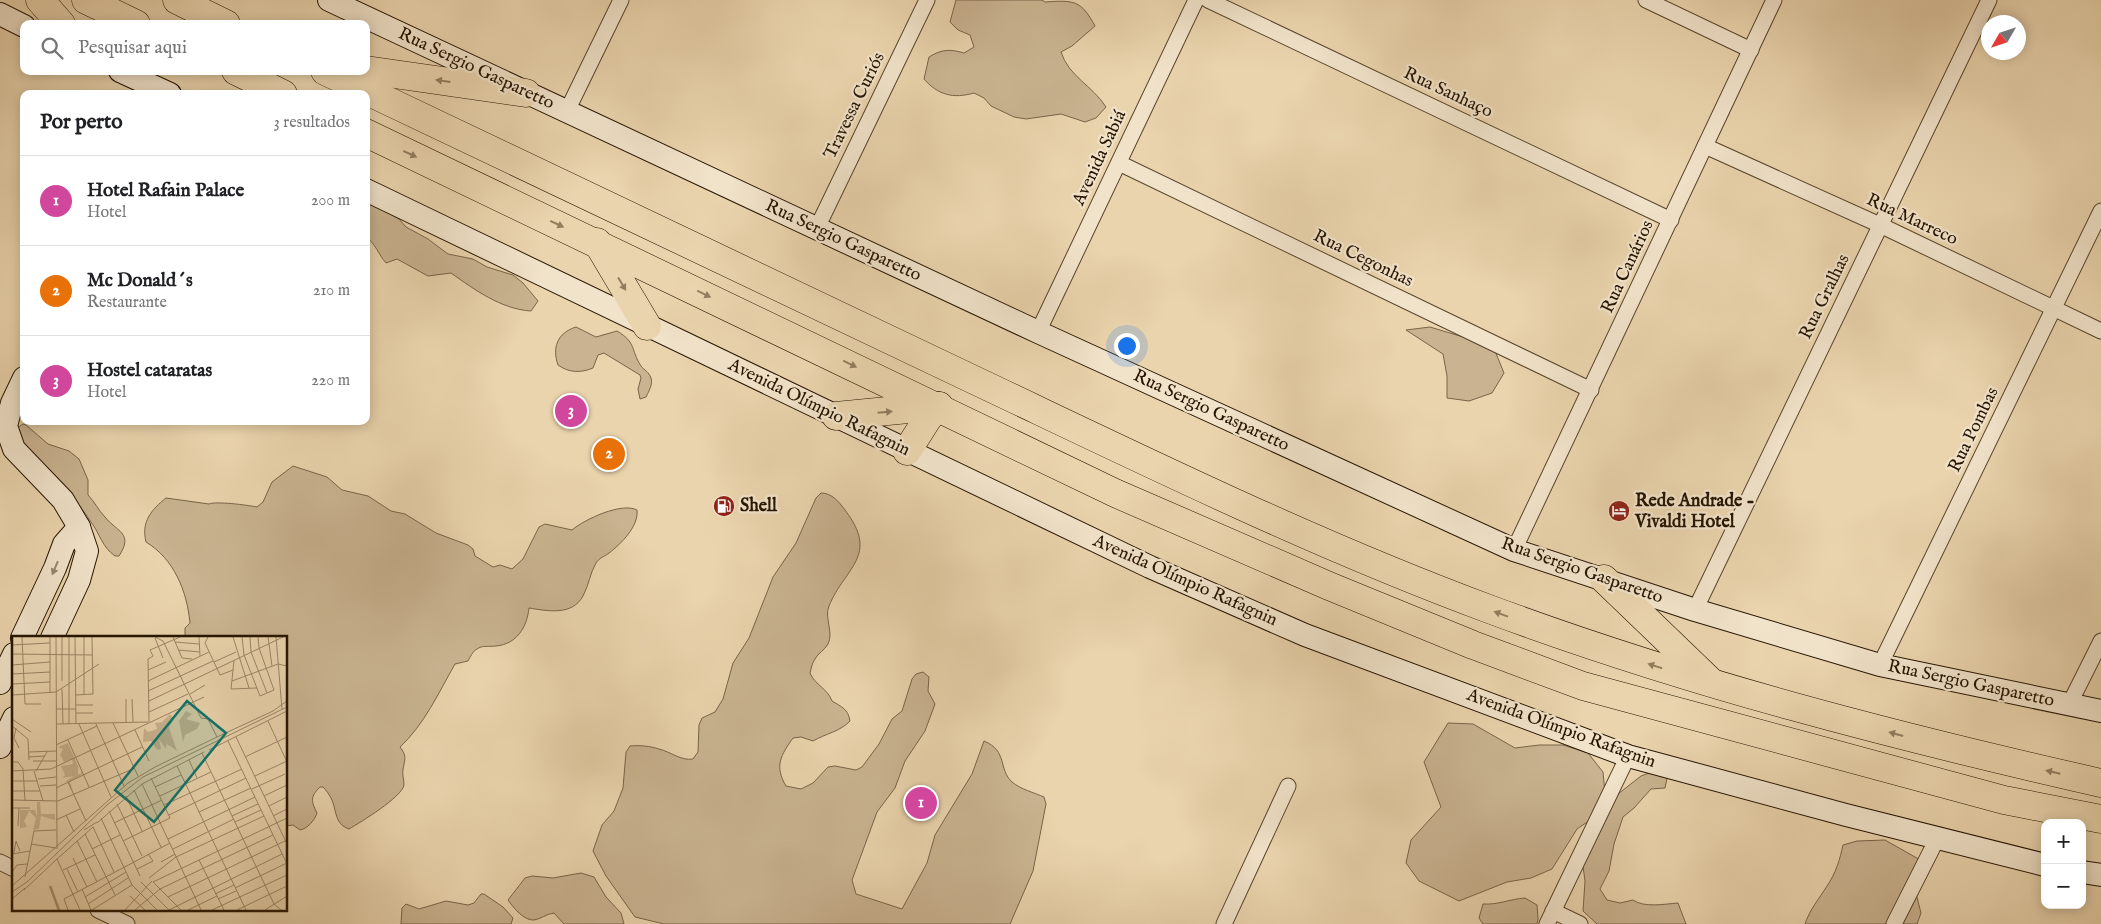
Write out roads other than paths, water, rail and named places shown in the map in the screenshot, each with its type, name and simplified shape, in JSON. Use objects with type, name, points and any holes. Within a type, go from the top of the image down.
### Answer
[{"type":"highway","points":[[40,0],[58,20]]},
{"type":"highway","points":[[86,0],[128,20]]},
{"type":"highway","points":[[177,0],[218,20]]},
{"type":"highway","points":[[370,71],[526,93]]},
{"type":"highway","points":[[244,75],[275,90]]},
{"type":"highway","points":[[333,75],[365,90]]},
{"type":"highway","points":[[370,92],[1264,518],[1484,608],[1579,642],[1715,685],[1945,748],[2101,783]]},
{"type":"highway","points":[[370,135],[939,406],[1115,493],[1329,586],[1474,645],[1583,686],[2004,800],[2101,819]]},
{"type":"highway","points":[[596,242],[647,326]]},
{"type":"highway","points":[[836,416],[939,406]]},
{"type":"highway","points":[[907,451],[928,418],[939,406]]},
{"type":"highway","points":[[1604,579],[1715,685]]},
{"type":"street","name":"Rua Sergio Gasparetto","points":[[329,0],[1038,332],[1514,550],[1694,610],[1880,665],[2101,711]]},
{"type":"street","points":[[567,111],[621,0]]},
{"type":"street","name":"Travessa Curiós","points":[[817,228],[927,0]]},
{"type":"street","name":"Avenida Sabiá","points":[[1038,332],[1196,0]]},
{"type":"street","name":"Rua Sanhaço","points":[[1208,0],[1671,220]]},
{"type":"street","points":[[1646,0],[1751,50]]},
{"type":"street","name":"Rua Canários","points":[[1514,550],[1592,390],[1774,0]]},
{"type":"street","name":"Rua Gralhas","points":[[1694,610],[1989,0]]},
{"type":"street","points":[[0,14],[20,24]]},
{"type":"street","points":[[128,75],[156,90]]},
{"type":"street","name":"Rua Marreco","points":[[1705,146],[1880,226],[2101,331]]},
{"type":"street","name":"Rua Cegonhas","points":[[1119,163],[1592,390]]},
{"type":"street","name":"Avenida Olímpio Rafagnin","points":[[370,192],[1150,567],[1305,635],[1628,756],[2041,864]]},
{"type":"street","name":"Rua Pombas","points":[[1880,665],[2101,211]]},
{"type":"street","points":[[20,386],[12,403],[6,426],[14,449],[63,500],[79,526],[87,550],[79,580],[53,636]]},
{"type":"street","points":[[23,636],[55,568],[64,544],[79,526]]},
{"type":"street","points":[[2069,705],[2101,640]]},
{"type":"street","points":[[0,683],[12,658]]},
{"type":"street","points":[[0,747],[12,722]]},
{"type":"street","points":[[1580,924],[1550,917],[1628,756]]},
{"type":"street","points":[[1224,924],[1288,786]]},
{"type":"street","points":[[1894,924],[1937,838]]},
{"type":"street","points":[[0,862],[12,868]]},
{"type":"street","points":[[2086,873],[2101,875]]},
{"type":"street","points":[[102,912],[126,924]]},
{"type":"place","name":"Hostel cataratas","points":[[571,411]]},
{"type":"place","name":"Mc Donald´s","points":[[609,454]]},
{"type":"place","name":"Shell","points":[[724,506]]},
{"type":"place","name":"Rede Andrade - Vivaldi Hotel","points":[[1619,511]]},
{"type":"place","name":"Hotel Rafain Palace","points":[[921,803]]}]
